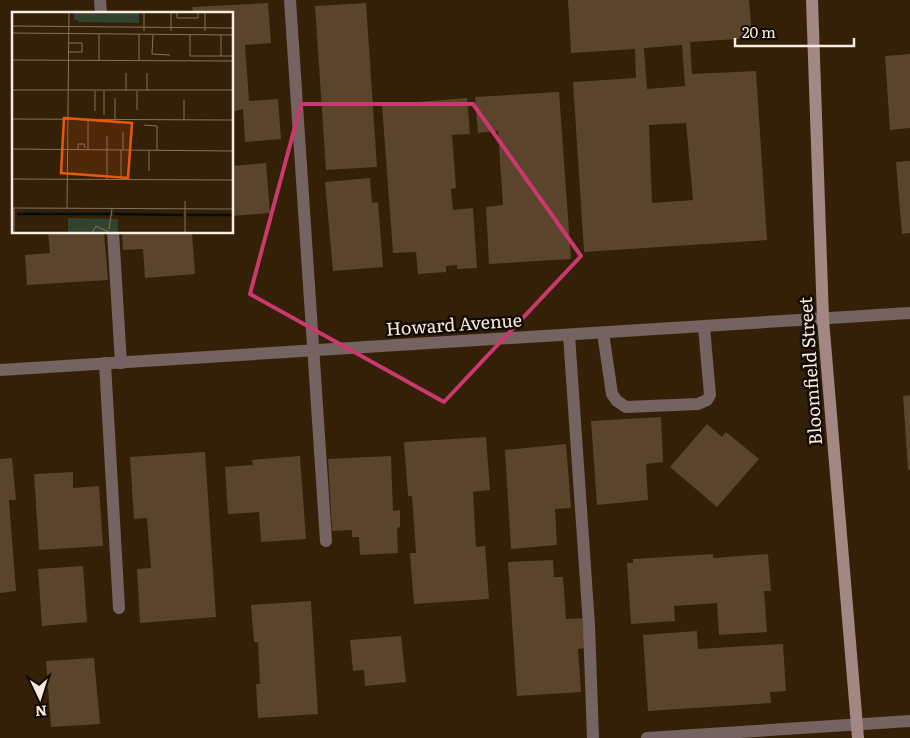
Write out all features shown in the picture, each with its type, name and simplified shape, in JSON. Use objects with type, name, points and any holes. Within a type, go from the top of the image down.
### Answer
[{"type":"street","points":[[290,0],[326,541]]},
{"type":"street","name":"Bloomfield Street","points":[[812,0],[823,319],[858,738]]},
{"type":"street","points":[[113,234],[120,363]]},
{"type":"street","name":"Howard Avenue","points":[[0,370],[910,314]]},
{"type":"street","points":[[603,332],[612,394],[617,401],[626,407],[698,404],[707,400],[710,395],[704,327]]},
{"type":"street","points":[[569,335],[589,625],[593,738]]},
{"type":"street","points":[[105,363],[119,608]]},
{"type":"street","points":[[648,738],[910,721]]},
{"type":"highlighted area","points":[[301,104],[473,104],[581,256],[444,402],[250,294]]},
{"type":"building","points":[[568,0],[749,0],[752,38],[690,42],[692,74],[756,71],[767,240],[584,252],[573,82],[636,78],[635,49],[571,53]],"holes":[[[682,45],[685,86],[647,89],[644,48]],[[686,123],[693,200],[652,203],[649,125]]]},
{"type":"building","points":[[268,3],[271,43],[245,45],[249,101],[278,99],[281,139],[245,142],[243,109],[234,111],[234,12],[193,12],[192,7]]},
{"type":"building","points":[[366,3],[377,167],[326,170],[315,6]]},
{"type":"building","points":[[910,54],[910,128],[890,130],[885,56]]},
{"type":"building","points":[[559,92],[571,259],[489,264],[486,207],[503,205],[498,131],[478,133],[475,97]]},
{"type":"building","points":[[467,98],[470,134],[452,135],[456,188],[451,189],[453,210],[473,208],[477,268],[457,269],[457,265],[446,266],[446,272],[418,274],[416,252],[393,253],[382,105]]},
{"type":"building","points":[[910,161],[910,233],[902,234],[896,162]]},
{"type":"building","points":[[266,163],[270,213],[234,216],[234,166]]},
{"type":"building","points":[[370,178],[372,203],[378,202],[383,267],[333,271],[325,182]]},
{"type":"building","points":[[48,234],[104,234],[108,280],[27,285],[25,255],[50,253]]},
{"type":"building","points":[[122,234],[192,234],[195,274],[145,278],[143,249],[123,250]]},
{"type":"building","points":[[910,395],[910,470],[908,470],[903,396]]},
{"type":"building","points":[[661,417],[663,462],[646,464],[648,500],[597,505],[591,421]]},
{"type":"building","points":[[707,424],[722,437],[726,432],[759,459],[717,507],[670,467]]},
{"type":"building","points":[[486,437],[490,490],[473,492],[476,547],[485,546],[489,599],[414,604],[410,553],[416,553],[412,496],[408,496],[404,442]]},
{"type":"building","points":[[566,444],[571,508],[555,509],[557,545],[511,549],[505,450]]},
{"type":"building","points":[[205,452],[216,617],[140,623],[137,569],[151,568],[147,518],[134,519],[130,457]]},
{"type":"building","points":[[300,456],[306,539],[261,542],[259,512],[228,514],[225,467],[253,465],[252,460]]},
{"type":"building","points":[[391,456],[393,511],[400,510],[400,527],[397,528],[398,553],[360,555],[359,537],[352,537],[352,530],[332,531],[328,459]]},
{"type":"building","points":[[12,458],[16,500],[9,500],[16,591],[0,593],[0,459]]},
{"type":"building","points":[[73,472],[73,488],[99,486],[103,546],[39,550],[34,474]]},
{"type":"building","points":[[713,554],[713,558],[768,554],[771,591],[764,591],[767,632],[719,635],[717,603],[674,606],[675,621],[631,624],[627,563],[633,563],[633,559]]},
{"type":"building","points":[[553,560],[554,577],[563,577],[566,619],[584,618],[585,648],[578,649],[581,692],[517,696],[508,562]]},
{"type":"building","points":[[83,566],[87,622],[42,626],[38,569]]},
{"type":"building","points":[[311,601],[318,714],[258,718],[256,684],[260,684],[258,642],[254,642],[251,605]]},
{"type":"building","points":[[697,631],[698,649],[783,644],[786,691],[770,692],[771,703],[648,711],[643,635]]},
{"type":"building","points":[[401,636],[406,682],[365,686],[364,670],[353,671],[350,640]]},
{"type":"building","points":[[94,658],[100,724],[51,727],[46,661]]}]
